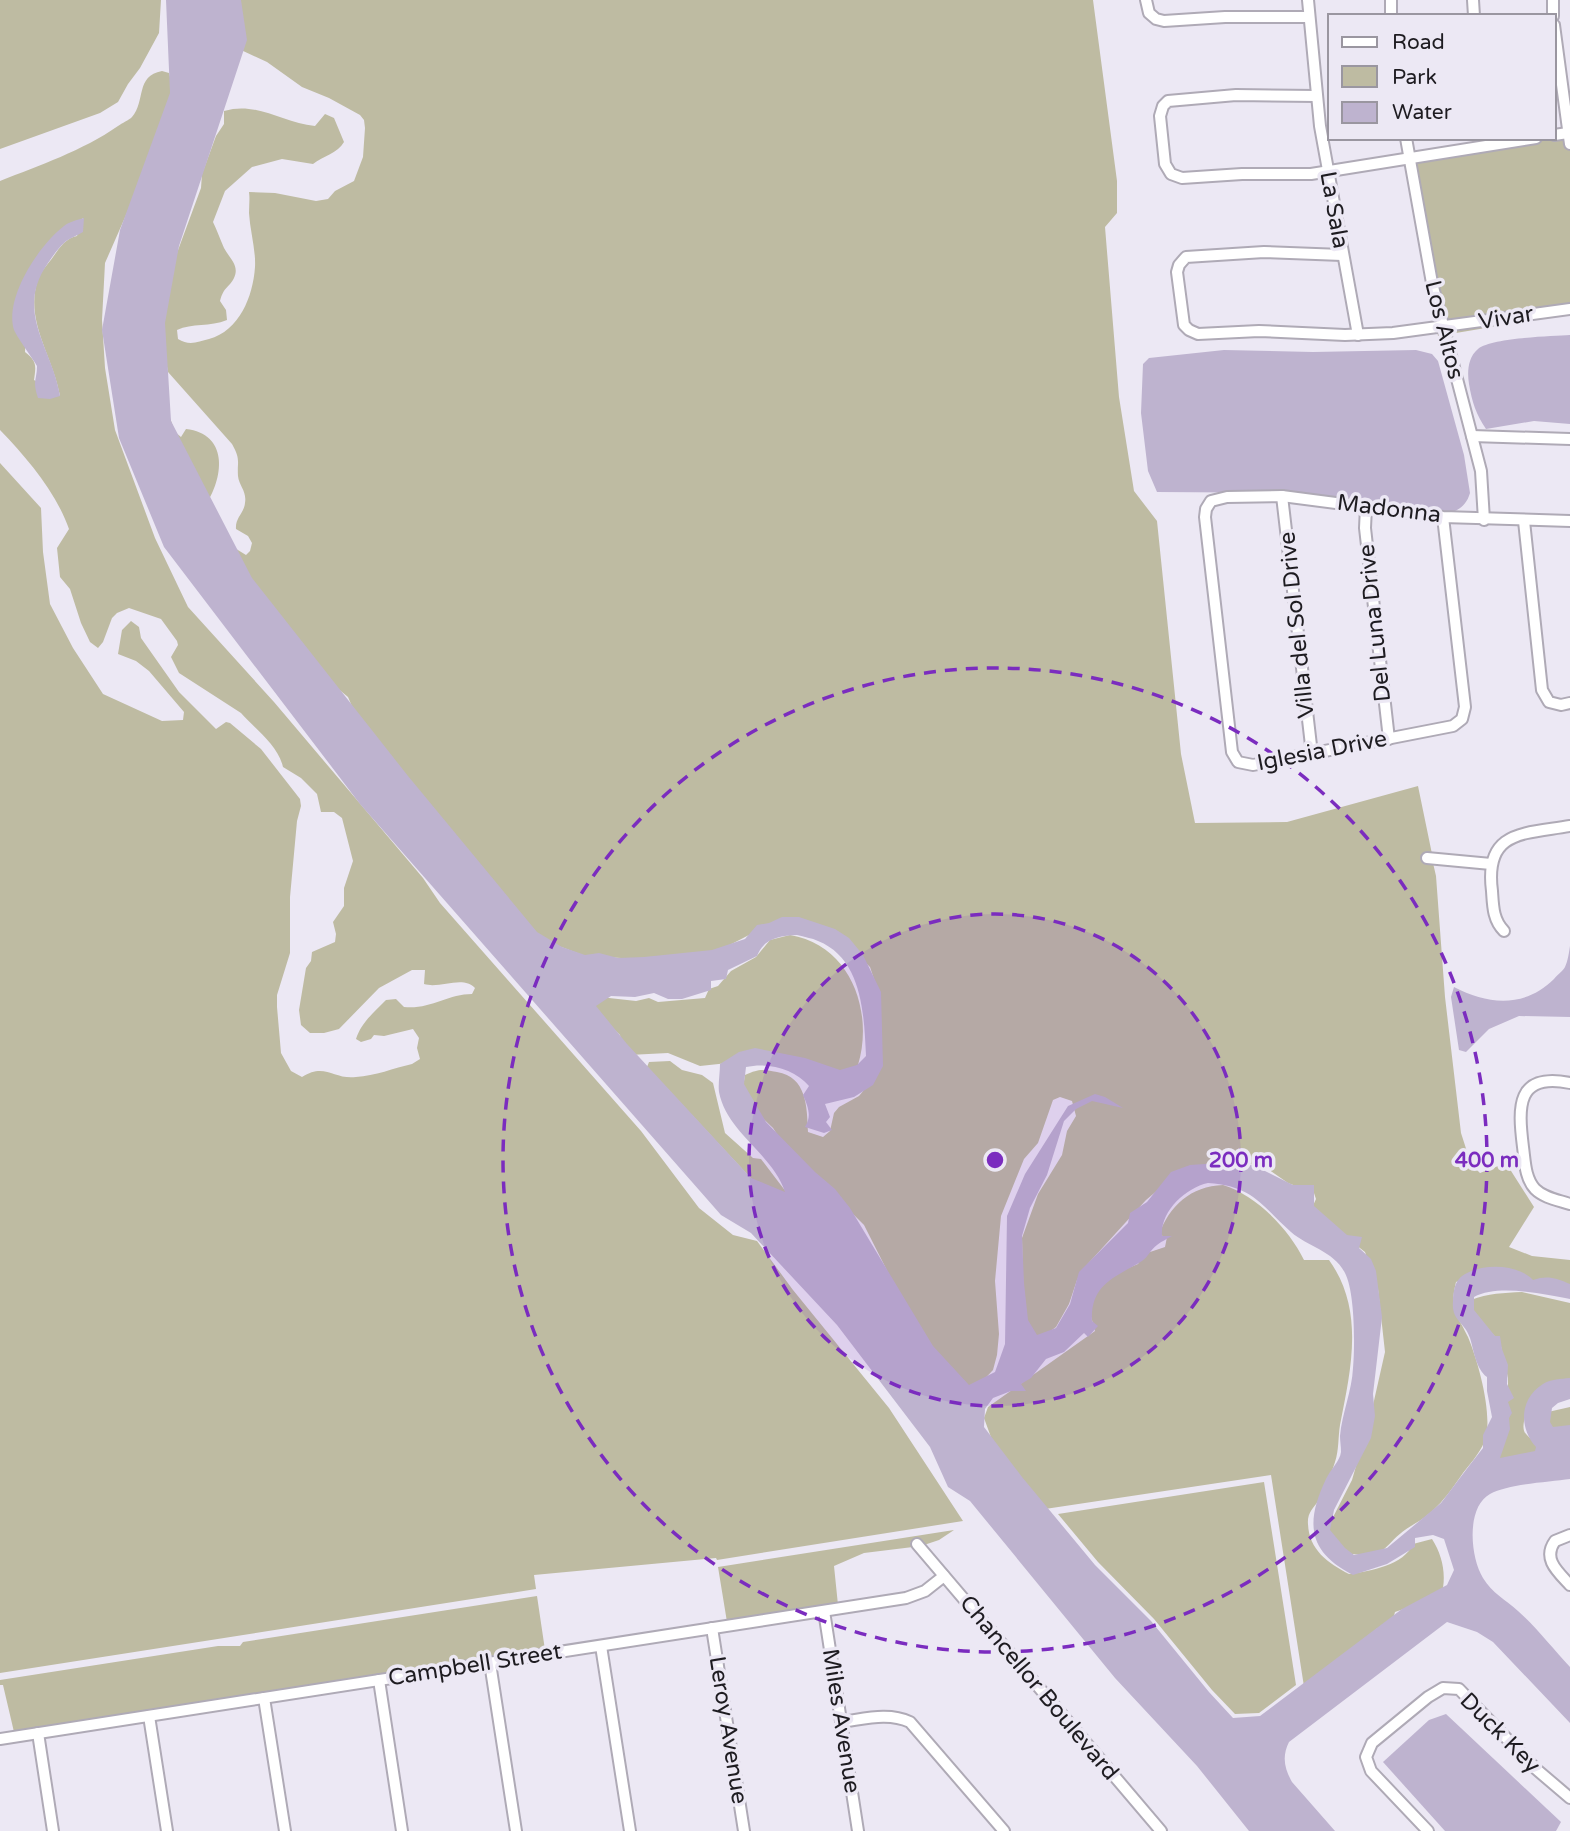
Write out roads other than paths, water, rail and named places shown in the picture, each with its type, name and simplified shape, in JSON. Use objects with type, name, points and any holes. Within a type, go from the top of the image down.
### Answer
[{"type":"street","points":[[1146,0],[1149,13],[1161,21],[1225,17],[1309,17]]},
{"type":"street","name":"La Sala","points":[[1308,0],[1317,96],[1328,172],[1358,335]]},
{"type":"street","points":[[1556,40],[1569,139]]},
{"type":"street","points":[[1317,96],[1236,95],[1171,100],[1165,103],[1160,112],[1165,164],[1171,174],[1178,177],[1304,175],[1512,140]]},
{"type":"street","name":"Los Altos","points":[[1406,140],[1423,240],[1483,482],[1485,520]]},
{"type":"street","points":[[1342,255],[1264,252],[1186,257],[1177,272],[1183,320],[1189,330],[1201,334],[1259,331],[1358,335],[1443,328]]},
{"type":"street","name":"Vivar","points":[[1443,328],[1570,309]]},
{"type":"street","points":[[1472,436],[1570,439]]},
{"type":"street","name":"Madonna","points":[[1209,503],[1214,499],[1227,497],[1282,496],[1443,517],[1570,522]]},
{"type":"street","name":"Villa del Sol Drive","points":[[1282,496],[1312,754]]},
{"type":"street","name":"Iglesia Drive","points":[[1209,503],[1205,517],[1233,755],[1242,764],[1251,765],[1453,726],[1460,722],[1465,707],[1443,517]]},
{"type":"street","name":"Del Luna Drive","points":[[1366,507],[1365,528],[1389,738]]},
{"type":"street","points":[[1524,521],[1542,690],[1549,702],[1557,705],[1570,703]]},
{"type":"street","points":[[1504,932],[1495,918],[1490,864],[1497,850],[1509,839],[1521,835],[1570,826]]},
{"type":"street","points":[[1427,858],[1490,864]]},
{"type":"street","points":[[1570,1083],[1547,1080],[1531,1087],[1521,1102],[1520,1117],[1527,1173],[1531,1184],[1543,1195],[1570,1204]]},
{"type":"street","points":[[1570,1535],[1555,1541],[1549,1551],[1553,1566],[1570,1585]]},
{"type":"street","name":"Chancellor Boulevard","points":[[917,1544],[1161,1831]]},
{"type":"street","name":"Campbell Street","points":[[0,1739],[824,1611],[915,1595],[925,1591],[944,1576]]},
{"type":"street","name":"Miles Avenue","points":[[824,1611],[858,1831]]},
{"type":"street","name":"Leroy Avenue","points":[[712,1628],[744,1831]]},
{"type":"street","points":[[601,1646],[630,1831]]},
{"type":"street","points":[[490,1663],[516,1831]]},
{"type":"street","points":[[379,1680],[402,1831]]},
{"type":"street","name":"Duck Key","points":[[1429,1831],[1371,1771],[1366,1757],[1372,1743],[1443,1688],[1459,1689],[1536,1769],[1570,1798]]},
{"type":"street","points":[[264,1698],[285,1831]]},
{"type":"street","points":[[149,1716],[167,1831]]},
{"type":"street","points":[[841,1722],[885,1716],[910,1722],[1004,1831]]},
{"type":"street","points":[[38,1733],[53,1831]]},
{"type":"water","points":[[166,0],[241,0],[247,40],[179,246],[165,323],[171,421],[252,578],[408,776],[537,932],[562,947],[585,955],[599,953],[618,958],[712,950],[745,939],[757,925],[782,917],[799,917],[835,929],[849,938],[863,955],[881,992],[883,1066],[873,1085],[854,1097],[825,1104],[830,1117],[826,1122],[832,1130],[824,1133],[805,1127],[809,1115],[803,1095],[809,1086],[796,1075],[772,1066],[746,1067],[744,1084],[766,1122],[835,1189],[850,1208],[933,1346],[969,1385],[995,1372],[1005,1344],[1007,1216],[1025,1174],[1068,1106],[1095,1094],[1123,1108],[1092,1101],[1076,1109],[1064,1121],[1047,1175],[1030,1208],[1022,1236],[1028,1320],[1037,1335],[1056,1328],[1070,1304],[1079,1272],[1128,1223],[1130,1213],[1147,1202],[1171,1172],[1190,1165],[1253,1165],[1293,1185],[1314,1185],[1314,1206],[1347,1235],[1362,1237],[1359,1248],[1371,1259],[1376,1271],[1382,1317],[1371,1438],[1334,1510],[1330,1530],[1354,1555],[1387,1548],[1441,1503],[1483,1448],[1483,1435],[1492,1417],[1487,1377],[1478,1365],[1468,1333],[1454,1313],[1453,1294],[1460,1278],[1478,1269],[1498,1267],[1518,1270],[1533,1280],[1552,1278],[1570,1284],[1570,1299],[1508,1291],[1495,1291],[1474,1297],[1474,1310],[1495,1336],[1500,1336],[1508,1365],[1507,1384],[1514,1398],[1508,1402],[1512,1413],[1509,1418],[1510,1429],[1500,1458],[1535,1451],[1536,1447],[1524,1423],[1529,1398],[1546,1382],[1570,1378],[1570,1399],[1552,1408],[1550,1422],[1553,1427],[1570,1425],[1570,1479],[1518,1486],[1490,1494],[1482,1500],[1477,1510],[1473,1546],[1479,1569],[1487,1583],[1525,1618],[1570,1667],[1570,1723],[1493,1642],[1477,1632],[1447,1622],[1289,1742],[1285,1757],[1289,1777],[1335,1831],[1249,1831],[1197,1766],[1115,1678],[970,1501],[948,1487],[930,1447],[837,1325],[751,1233],[721,1215],[360,804],[164,547],[119,438],[102,330],[120,230],[170,93]],"holes":[[[797,935],[816,940],[833,949],[852,975],[862,1007],[866,1056],[857,1065],[840,1070],[805,1058],[755,1048],[739,1052],[720,1064],[719,1092],[724,1107],[740,1132],[771,1166],[785,1192],[751,1178],[627,1044],[596,1006],[611,996],[635,997],[654,993],[668,999],[682,999],[711,990],[711,981],[726,979],[728,970],[757,956],[768,942],[778,937]],[[1208,1183],[1236,1188],[1255,1198],[1291,1232],[1334,1259],[1345,1273],[1348,1282],[1354,1319],[1352,1377],[1341,1427],[1341,1452],[1326,1479],[1315,1509],[1313,1523],[1319,1546],[1338,1566],[1353,1575],[1387,1564],[1415,1547],[1415,1538],[1433,1535],[1444,1539],[1454,1570],[1447,1585],[1402,1609],[1260,1716],[1233,1718],[1151,1621],[1095,1565],[984,1427],[985,1409],[993,1398],[1011,1391],[1026,1391],[1021,1384],[1031,1378],[1046,1359],[1064,1352],[1084,1333],[1088,1337],[1098,1326],[1092,1321],[1095,1298],[1100,1290],[1172,1236],[1162,1236],[1162,1227],[1170,1210],[1191,1190]]]},
{"type":"water","points":[[84,218],[83,232],[60,247],[38,281],[34,298],[38,330],[60,396],[38,398],[35,384],[37,366],[14,330],[14,303],[26,273],[44,246],[66,225]]},
{"type":"water","points":[[1570,335],[1570,424],[1534,421],[1486,429],[1475,408],[1469,384],[1469,365],[1475,352],[1496,342]]},
{"type":"water","points":[[1224,350],[1416,350],[1432,354],[1438,361],[1464,455],[1470,493],[1466,502],[1457,510],[1444,515],[1433,509],[1297,493],[1157,492],[1148,471],[1141,413],[1143,364],[1149,358]]},
{"type":"water","points":[[1570,946],[1570,1017],[1519,1016],[1489,1029],[1466,1052],[1459,1050],[1451,997],[1454,987],[1493,1000],[1506,1001],[1531,995],[1554,979],[1564,968]]},
{"type":"water","points":[[1446,1714],[1561,1822],[1556,1831],[1445,1831],[1383,1762],[1429,1720]]}]
